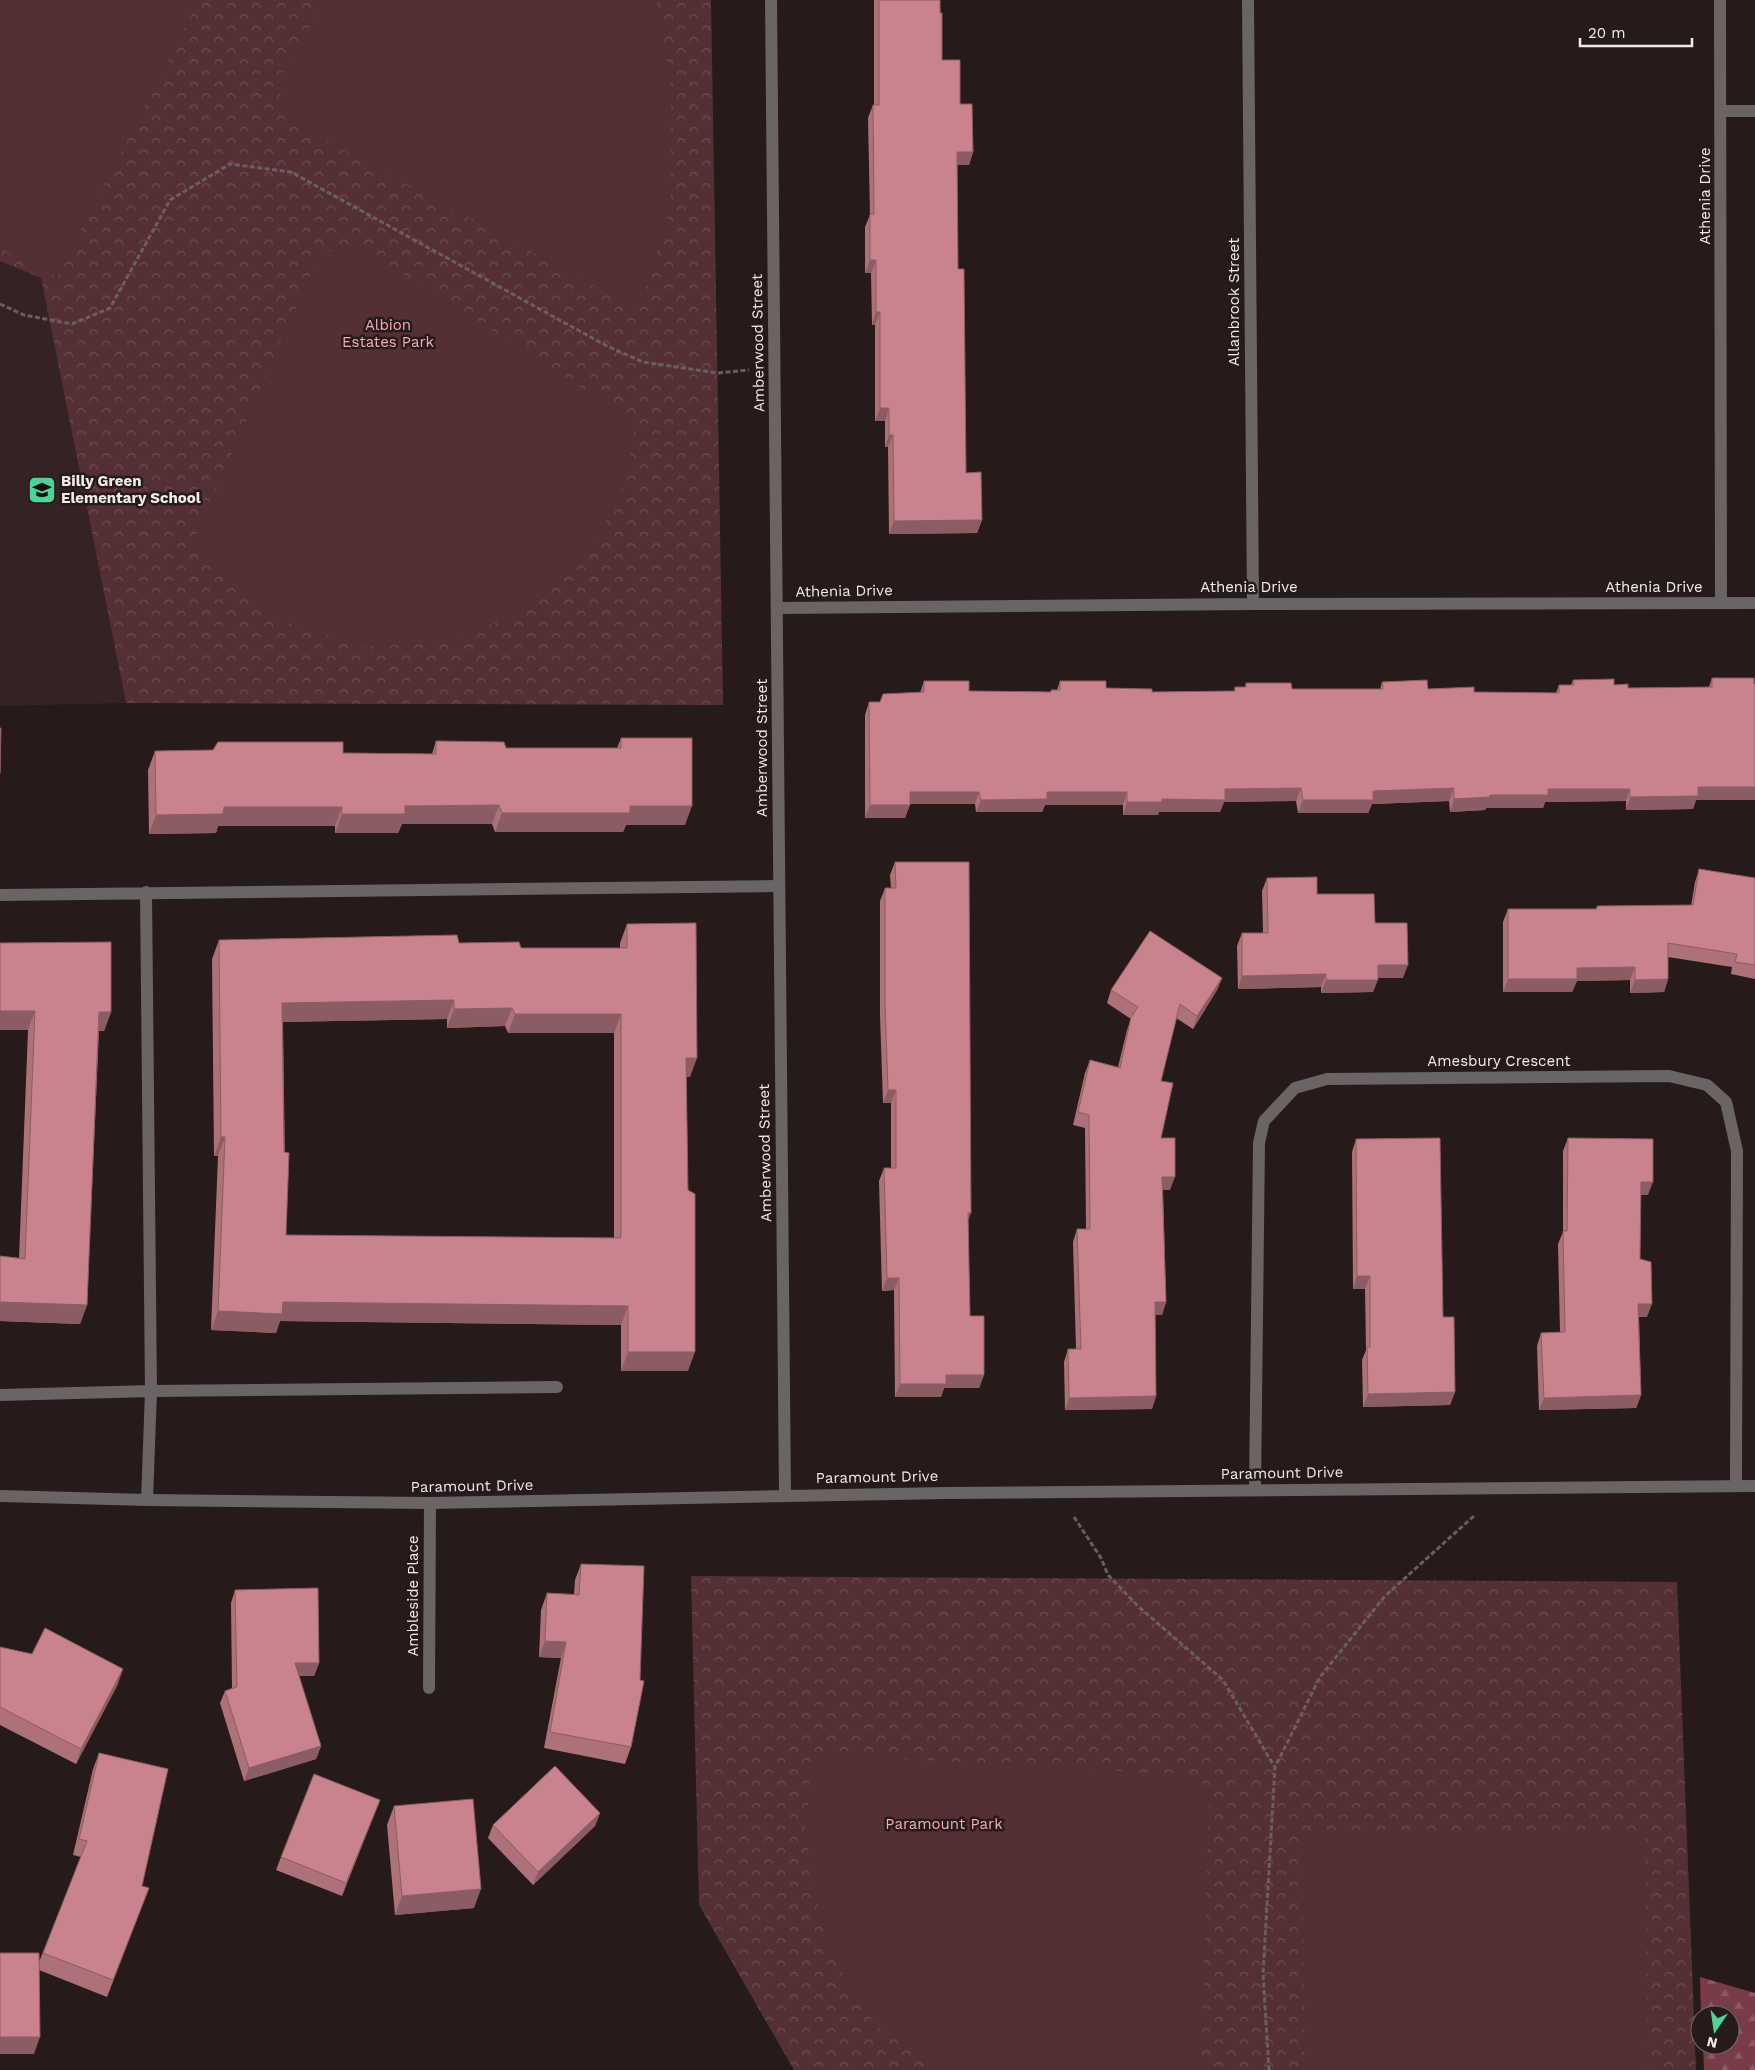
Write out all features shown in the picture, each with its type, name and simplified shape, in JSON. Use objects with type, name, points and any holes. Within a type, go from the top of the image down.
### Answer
[{"type":"street","name":"Amberwood Street","points":[[771,0],[785,1495]]},
{"type":"street","name":"Allanbrook Street","points":[[1248,0],[1253,604]]},
{"type":"street","name":"Athenia Drive","points":[[1720,0],[1721,603]]},
{"type":"street","points":[[1721,111],[1755,111]]},
{"type":"street","name":"Athenia Drive","points":[[777,608],[1253,604],[1755,603]]},
{"type":"street","points":[[0,895],[778,886]]},
{"type":"street","points":[[146,892],[151,1391],[147,1500]]},
{"type":"street","name":"Amesbury Crescent","points":[[1255,1489],[1259,1143],[1264,1121],[1296,1088],[1327,1079],[1669,1076],[1707,1086],[1726,1102],[1737,1151],[1736,1486]]},
{"type":"street","points":[[0,1395],[151,1391],[557,1387]]},
{"type":"street","name":"Paramount Drive","points":[[0,1496],[147,1500],[430,1503],[785,1495],[1255,1489],[1755,1486]]},
{"type":"street","name":"Ambleside Place","points":[[429,1688],[430,1503]]},
{"type":"path","points":[[0,304],[24,315],[72,324],[110,308],[170,200],[230,164],[291,172],[605,345],[643,362],[718,372],[775,368]]},
{"type":"path","points":[[1269,2070],[1263,1974],[1275,1767],[1320,1678],[1385,1596],[1506,1487]]},
{"type":"path","points":[[1057,1492],[1101,1558],[1108,1575],[1139,1607],[1223,1680],[1275,1767]]},
{"type":"shaded area","name":"Billy Green Elementary School","points":[[0,261],[41,278],[126,703],[0,706]]},
{"type":"green space","name":"Albion Estates Park","points":[[0,0],[711,0],[723,705],[126,703],[41,278],[0,261]]},
{"type":"green space","points":[[0,0],[199,0],[57,277],[0,248]]},
{"type":"green space","points":[[325,0],[656,0],[671,86],[671,207],[639,310],[298,125],[276,85]]},
{"type":"green space","points":[[355,243],[635,422],[627,478],[589,553],[526,610],[448,642],[363,647],[282,621],[214,570],[194,539],[319,255]]},
{"type":"green space","name":"Paramount Park","points":[[691,1576],[1677,1582],[1693,2005],[1690,2005],[1690,2055],[1695,2055],[1696,2070],[794,2070],[699,1905]]},
{"type":"green space","points":[[813,1754],[1190,1775],[1209,1795],[1201,2070],[942,2070],[876,2026],[827,1949],[805,1831]]},
{"type":"green space","points":[[1645,1830],[1648,2070],[1305,2070],[1302,1835]]},
{"type":"green space","points":[[1700,1977],[1755,1993],[1755,2070],[1704,2070],[1703,2055],[1740,2055],[1740,2005],[1701,2005]]},
{"type":"building","points":[[879,0],[940,0],[940,13],[942,13],[942,60],[960,60],[960,104],[972,104],[973,152],[957,152],[958,269],[964,269],[966,473],[981,472],[982,520],[894,521],[893,435],[889,435],[889,408],[880,408],[880,312],[876,312],[876,260],[870,260],[870,214],[874,214],[873,105],[879,105]]},
{"type":"building","points":[[1712,678],[1754,678],[1755,787],[1698,787],[1698,796],[1630,797],[1630,789],[1548,789],[1548,795],[1490,795],[1490,797],[1454,799],[1454,788],[1373,791],[1373,800],[1303,800],[1301,788],[1225,789],[1225,800],[1162,799],[1162,802],[1127,802],[1127,792],[1047,792],[1047,799],[981,800],[979,792],[910,792],[910,805],[870,805],[869,702],[880,702],[883,694],[924,692],[924,681],[969,681],[969,691],[1051,692],[1051,690],[1060,690],[1060,681],[1106,681],[1106,688],[1152,689],[1152,692],[1235,691],[1235,687],[1246,687],[1246,683],[1291,683],[1292,689],[1383,689],[1382,682],[1427,680],[1428,689],[1474,687],[1474,692],[1559,693],[1559,685],[1574,685],[1573,680],[1614,679],[1614,685],[1628,684],[1628,688],[1712,687]]},
{"type":"building","points":[[0,728],[1,728],[0,773]]},
{"type":"building","points":[[621,738],[692,738],[692,806],[630,806],[630,813],[502,813],[499,805],[405,806],[405,814],[342,814],[342,807],[224,807],[223,814],[156,815],[155,751],[213,750],[218,742],[343,742],[343,753],[436,754],[436,741],[504,742],[506,748],[621,748]]},
{"type":"building","points":[[895,862],[969,862],[971,1213],[968,1213],[970,1316],[984,1316],[984,1375],[946,1375],[946,1384],[900,1384],[899,1278],[887,1278],[884,1168],[896,1168],[896,1090],[888,1090],[885,1003],[885,888],[896,888]]},
{"type":"building","points":[[1699,869],[1755,878],[1755,965],[1735,962],[1737,954],[1668,943],[1668,979],[1635,980],[1635,967],[1577,968],[1577,979],[1508,979],[1508,909],[1597,909],[1597,906],[1693,905]]},
{"type":"building","points":[[1317,877],[1317,894],[1374,894],[1375,923],[1407,923],[1408,965],[1378,965],[1378,980],[1326,980],[1326,974],[1242,976],[1242,933],[1268,933],[1267,878]]},
{"type":"building","points":[[696,923],[697,1058],[686,1058],[688,1190],[695,1194],[695,1352],[628,1352],[628,1306],[283,1302],[282,1314],[218,1311],[225,1137],[221,1137],[219,940],[457,935],[459,943],[519,942],[521,948],[627,948],[627,924]],"holes":[[[454,1000],[454,1009],[512,1008],[515,1014],[621,1014],[621,1238],[286,1235],[289,1153],[284,1152],[282,1003]]]},
{"type":"building","points":[[1150,931],[1222,978],[1197,1016],[1180,1004],[1161,1081],[1173,1083],[1161,1138],[1175,1138],[1175,1177],[1162,1177],[1166,1302],[1155,1302],[1156,1396],[1069,1398],[1068,1349],[1081,1349],[1077,1229],[1090,1229],[1089,1115],[1078,1112],[1090,1060],[1120,1068],[1131,1017],[1138,1007],[1111,990]]},
{"type":"building","points":[[111,942],[111,1012],[99,1012],[87,1305],[0,1302],[0,1256],[25,1259],[35,1011],[0,1011],[0,943]]},
{"type":"building","points":[[1440,1138],[1443,1317],[1454,1317],[1455,1392],[1368,1394],[1367,1347],[1370,1347],[1370,1276],[1357,1276],[1356,1139]]},
{"type":"building","points":[[1568,1138],[1653,1139],[1653,1182],[1641,1182],[1640,1259],[1651,1262],[1652,1304],[1638,1304],[1641,1395],[1544,1398],[1541,1333],[1565,1332],[1563,1231],[1567,1231]]},
{"type":"building","points":[[581,1564],[644,1566],[640,1680],[644,1681],[631,1747],[550,1732],[566,1642],[545,1641],[547,1593],[579,1595]]},
{"type":"building","points":[[318,1588],[319,1663],[295,1663],[321,1746],[249,1768],[225,1691],[237,1687],[235,1590]]},
{"type":"building","points":[[45,1628],[123,1669],[81,1749],[0,1707],[0,1647],[32,1654]]},
{"type":"building","points":[[99,1753],[168,1769],[142,1886],[149,1888],[113,1980],[43,1953],[87,1841],[79,1839]]},
{"type":"building","points":[[555,1766],[600,1813],[538,1872],[493,1825]]},
{"type":"building","points":[[314,1774],[380,1800],[346,1883],[281,1857]]},
{"type":"building","points":[[473,1799],[481,1889],[402,1896],[394,1806]]},
{"type":"building","points":[[0,1953],[39,1953],[40,2037],[0,2037]]},
{"type":"place","name":"Billy Green Elementary School","points":[[42,490]]}]
